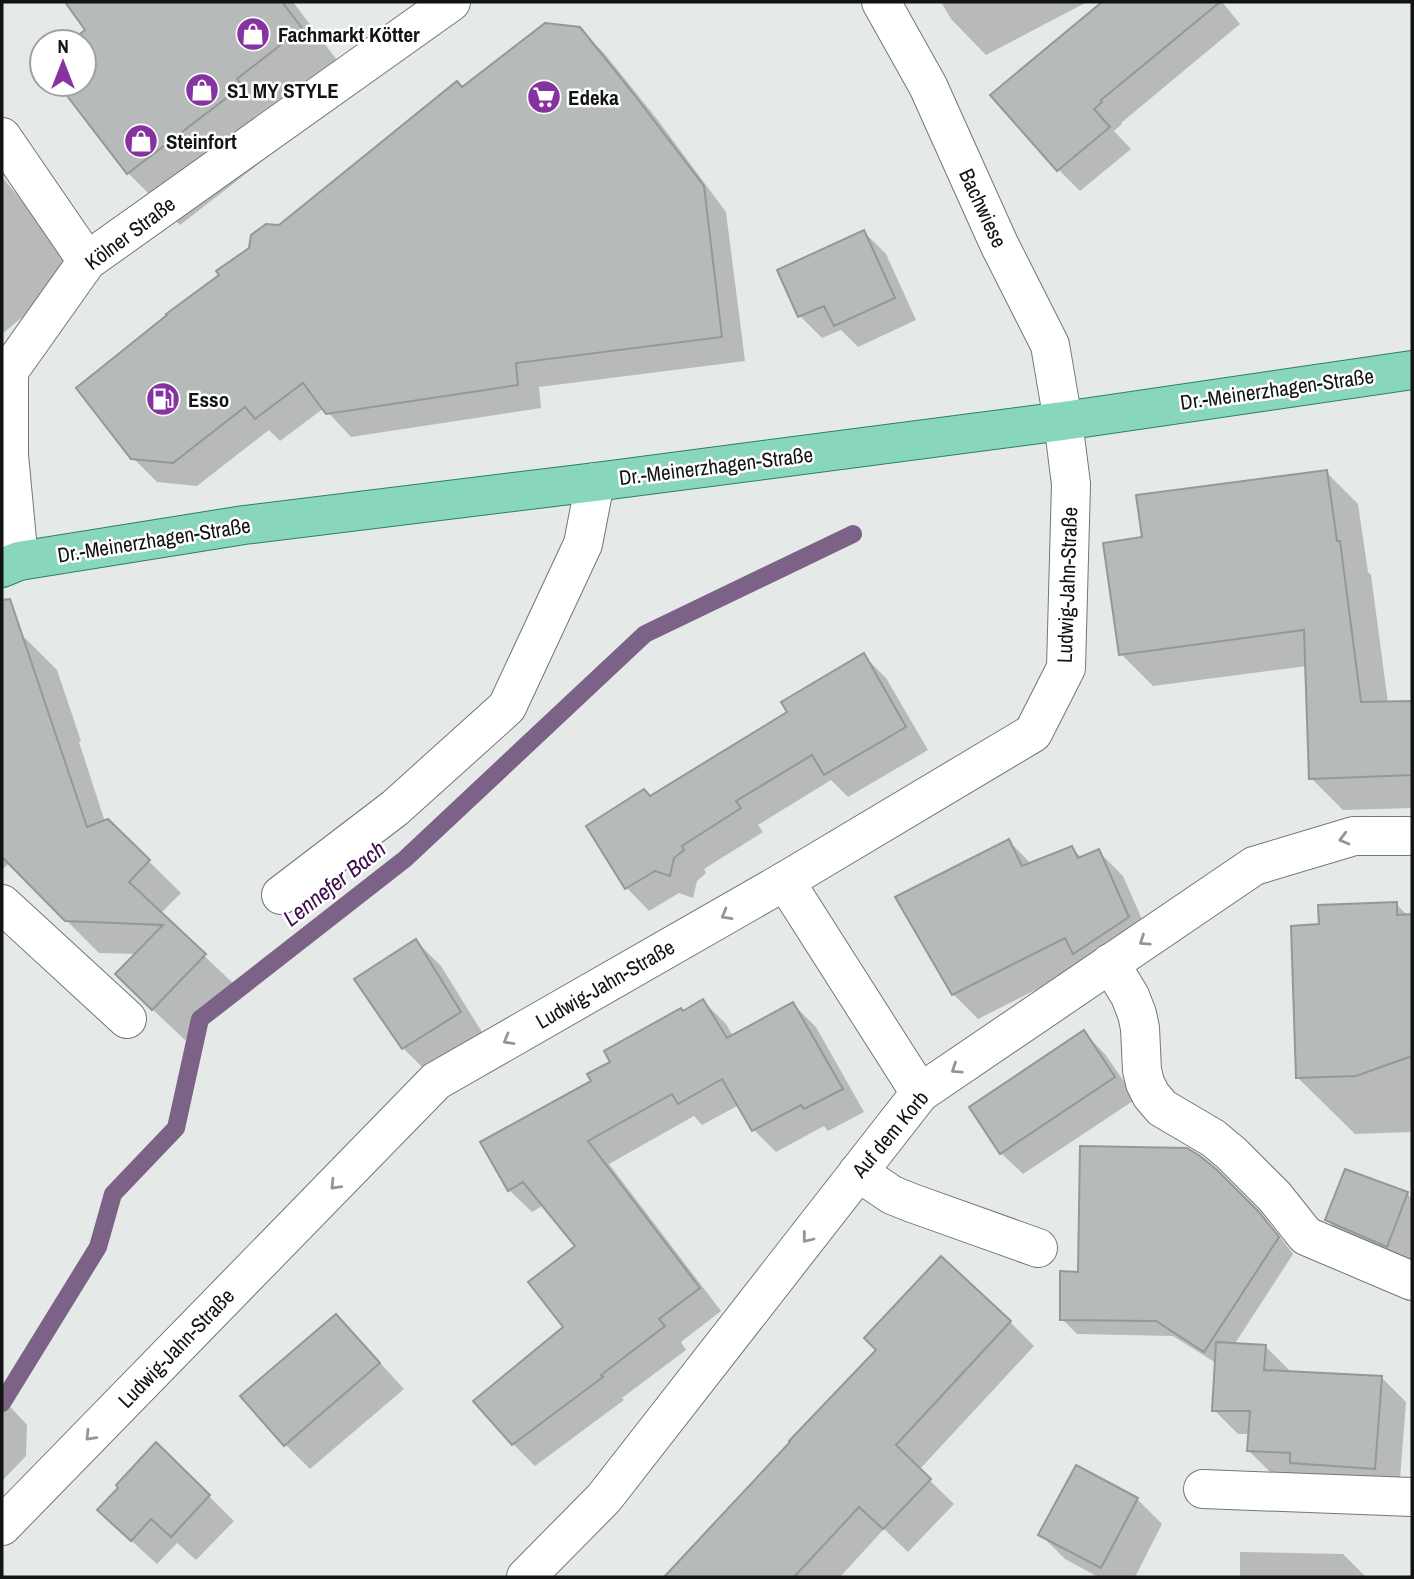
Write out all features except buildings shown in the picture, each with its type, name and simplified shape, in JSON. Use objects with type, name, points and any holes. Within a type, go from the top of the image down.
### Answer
[{"type":"main road","name":"Dr.-Meinerzhagen-Straße","points":[[10,564],[244,525],[1063,421],[1412,370]]},
{"type":"street","name":"Kölner Straße","points":[[10,564],[9,371],[88,261],[451,2]]},
{"type":"street","name":"Bachwiese","points":[[881,2],[928,86],[999,244],[1050,345],[1063,421]]},
{"type":"street","points":[[2,137],[88,261]]},
{"type":"street","name":"Ludwig-Jahn-Straße","points":[[2,1526],[436,1081],[785,881],[1034,733],[1066,668],[1071,485],[1063,421]]},
{"type":"street","points":[[281,895],[396,808],[507,707],[583,544],[595,482]]},
{"type":"street","name":"Auf dem Korb","points":[[526,1577],[604,1498],[920,1093],[1254,866],[1354,836],[1412,835]]},
{"type":"street","points":[[785,881],[920,1093]]},
{"type":"street","points":[[2,904],[127,1019]]},
{"type":"street","points":[[1111,963],[1137,1014],[1145,1083],[1151,1095],[1163,1108],[1213,1138],[1231,1153],[1275,1197],[1306,1236],[1412,1281]]},
{"type":"street","points":[[858,1172],[892,1195],[1038,1248]]},
{"type":"street","points":[[1203,1489],[1412,1497]]},
{"type":"waterway","name":"Lennefer Bach","points":[[2,1403],[98,1247],[113,1194],[176,1128],[200,1019],[405,859],[645,634],[853,534]]},
{"type":"place","name":"Fachmarkt Kötter","points":[[253,34]]},
{"type":"place","name":"S1 MY STYLE","points":[[202,90]]},
{"type":"place","name":"Edeka","points":[[544,97]]},
{"type":"place","name":"Steinfort","points":[[141,141]]},
{"type":"place","name":"Esso","points":[[163,399]]}]
